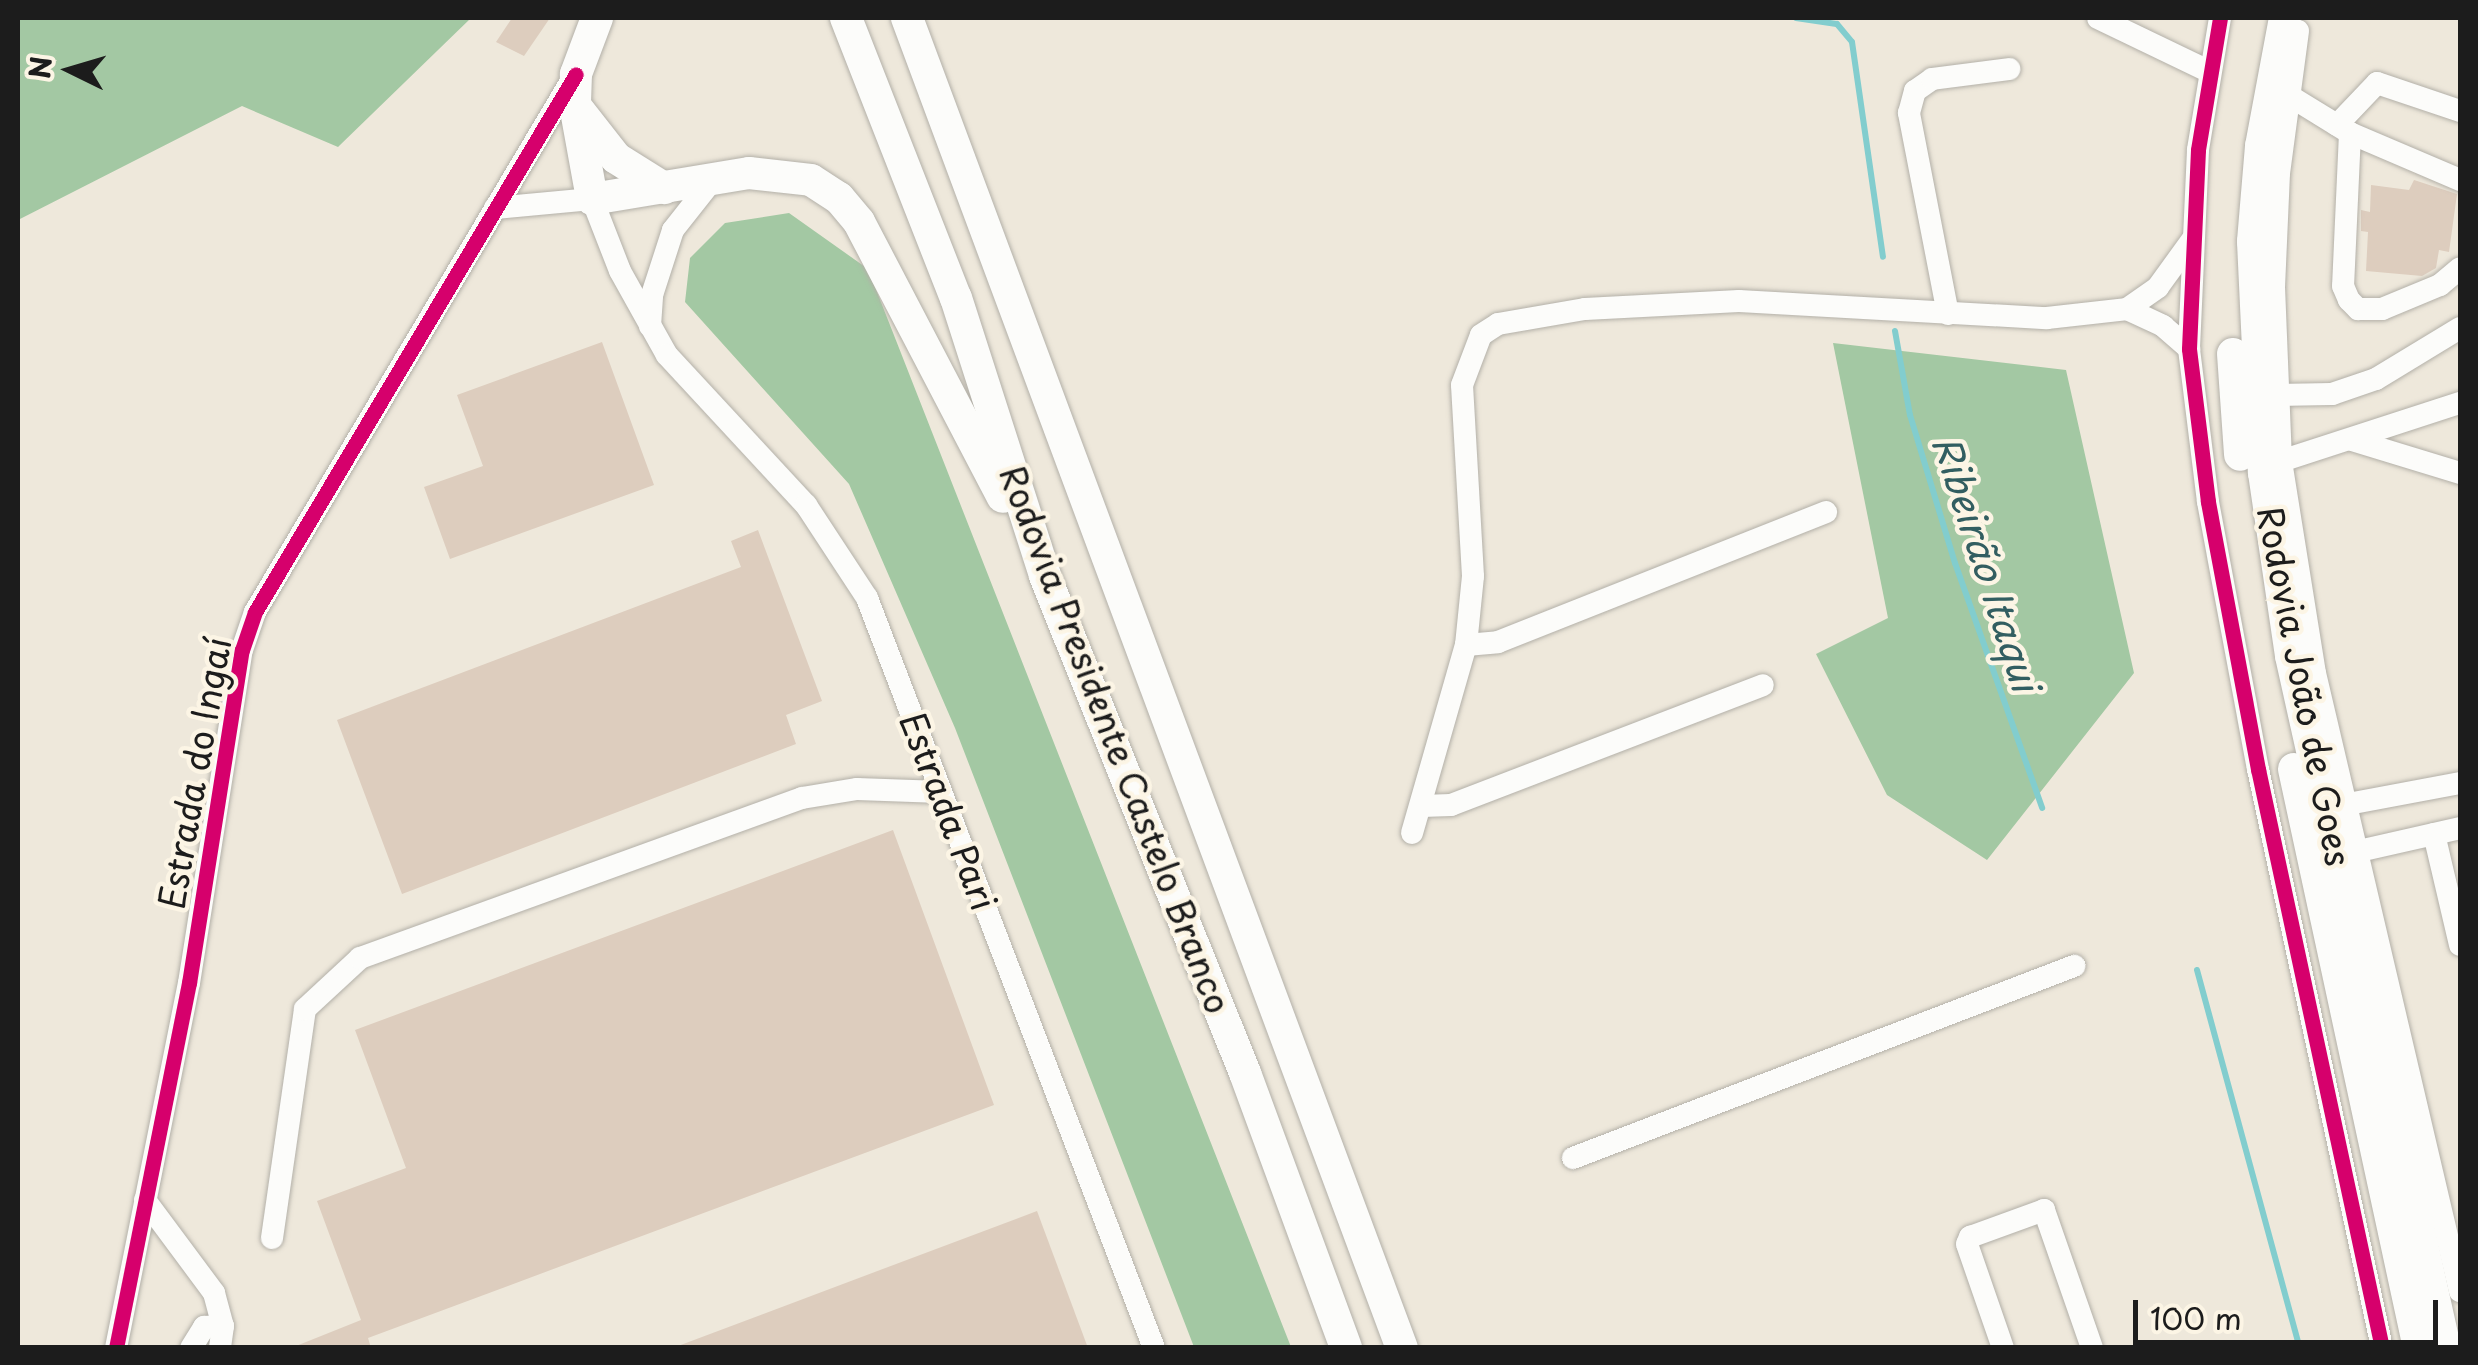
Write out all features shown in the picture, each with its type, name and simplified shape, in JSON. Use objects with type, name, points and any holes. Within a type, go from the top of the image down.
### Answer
[{"type":"highway","points":[[597,18],[575,89],[592,199],[766,173],[812,180],[849,210],[1045,576]]},
{"type":"highway","name":"Rodovia Presidente Castelo Branco","points":[[846,18],[956,298],[1045,576],[1245,1073],[1346,1348]]},
{"type":"highway","name":"Rodovia Presidente Castelo Branco","points":[[908,18],[1402,1348]]},
{"type":"highway","name":"Rodovia João de Goes","points":[[2266,18],[2250,90],[2232,258],[2233,399],[2276,683],[2419,1348]]},
{"type":"highway","name":"Rodovia João de Goes","points":[[2285,18],[2261,146],[2253,242],[2264,474],[2292,656],[2445,1348]]},
{"type":"highway","points":[[575,89],[616,158],[664,188]]},
{"type":"street","points":[[2098,18],[2210,72]]},
{"type":"street","points":[[2220,18],[2210,72],[2192,240],[2189,349],[2208,502],[2258,769],[2382,1348]]},
{"type":"street","points":[[2300,18],[2279,172],[2276,395],[2281,461],[2315,673],[2460,1292]]},
{"type":"street","points":[[1948,314],[1909,113],[1915,91],[1932,79],[2008,69]]},
{"type":"street","points":[[2460,111],[2377,83],[2344,130],[2344,286],[2358,310],[2382,309],[2440,285],[2460,268]]},
{"type":"street","name":"Estrada do Ingaí","points":[[116,1348],[189,982],[242,650],[278,564],[495,208],[575,89]]},
{"type":"street","points":[[2294,98],[2344,130],[2460,180]]},
{"type":"street","points":[[650,329],[652,295],[673,230],[714,178]]},
{"type":"street","points":[[495,208],[592,199]]},
{"type":"street","name":"Estrada Pari","points":[[592,199],[650,329],[806,505],[867,598],[1154,1348]]},
{"type":"street","points":[[1412,833],[1466,645],[1473,576],[1462,384],[1481,335],[1498,324],[1585,309],[1739,300],[2047,318],[2127,309],[2158,287],[2192,240]]},
{"type":"street","points":[[2127,309],[2163,326],[2189,349]]},
{"type":"street","points":[[2276,395],[2332,394],[2376,379],[2460,328]]},
{"type":"street","points":[[2281,461],[2460,403]]},
{"type":"street","points":[[2352,440],[2460,474]]},
{"type":"street","points":[[1466,645],[1498,642],[1826,512]]},
{"type":"street","points":[[1422,806],[1451,806],[1763,685]]},
{"type":"street","points":[[2348,804],[2460,783]]},
{"type":"street","points":[[272,1238],[306,1009],[360,958],[802,798],[858,789],[941,792]]},
{"type":"street","points":[[2359,852],[2460,828]]},
{"type":"street","points":[[2434,834],[2460,944]]},
{"type":"street","points":[[1574,1158],[2074,966]]},
{"type":"street","points":[[146,1200],[214,1293],[222,1336]]},
{"type":"street","points":[[2003,1348],[1967,1244],[2044,1210],[2092,1348]]},
{"type":"street","points":[[191,1348],[204,1327],[222,1336]]},
{"type":"green space","points":[[18,18],[471,18],[338,147],[242,106],[18,220]]},
{"type":"green space","points":[[789,213],[868,269],[1291,1347],[1194,1347],[955,728],[849,484],[685,302],[690,258],[725,223]]},
{"type":"green space","points":[[1833,343],[2066,370],[2134,673],[1987,860],[1887,795],[1816,654],[1888,618]]},
{"type":"building","points":[[512,18],[550,18],[524,56],[496,42]]},
{"type":"building","points":[[2414,180],[2457,194],[2449,252],[2439,250],[2436,268],[2422,276],[2366,271],[2368,232],[2361,231],[2361,210],[2370,212],[2371,185],[2409,190]]},
{"type":"building","points":[[602,342],[654,485],[450,559],[424,487],[483,466],[457,395]]},
{"type":"building","points":[[758,530],[822,701],[786,715],[796,744],[402,894],[337,720],[741,567],[731,541]]},
{"type":"building","points":[[893,830],[994,1105],[368,1338],[371,1348],[291,1348],[361,1320],[317,1201],[406,1168],[355,1030]]},
{"type":"building","points":[[1037,1211],[1088,1348],[678,1348],[678,1346]]},
{"type":"waterway","name":"Ribeirão Itaqui","points":[[1796,18],[1837,24],[1852,42],[1883,257]]},
{"type":"waterway","name":"Ribeirão Itaqui","points":[[1895,331],[1910,415],[1955,563],[2042,808]]},
{"type":"waterway","name":"Ribeirão Itaqui","points":[[2197,970],[2300,1348]]},
{"type":"cycle path","points":[[2220,18],[2198,150],[2189,349],[2208,502],[2258,769],[2382,1348]]},
{"type":"cycle path","points":[[116,1348],[189,983],[242,650],[255,612],[576,74]]}]
